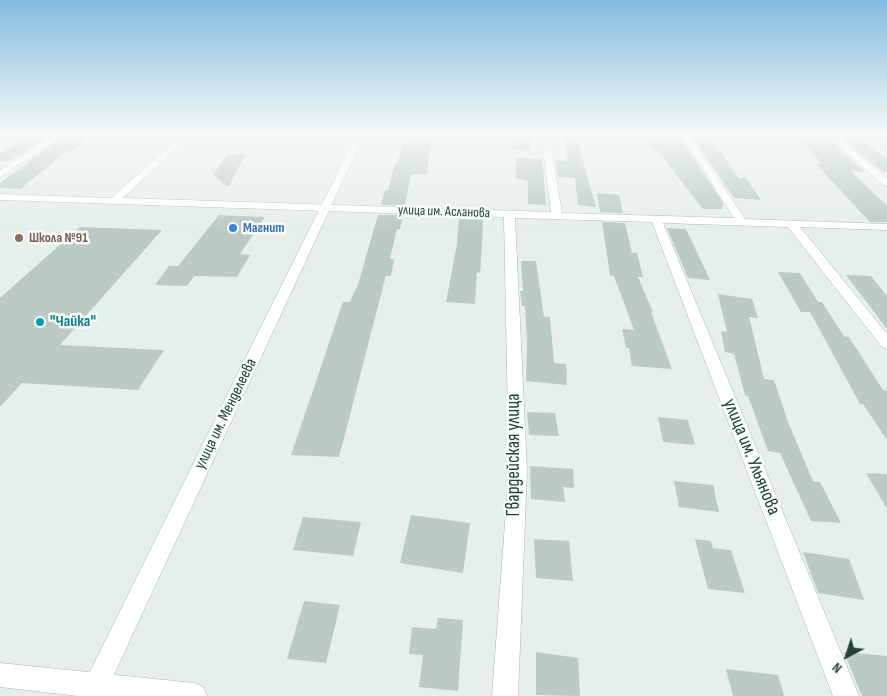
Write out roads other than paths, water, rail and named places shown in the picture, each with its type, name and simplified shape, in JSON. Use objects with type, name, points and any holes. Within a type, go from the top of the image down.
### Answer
[{"type":"street","points":[[0,174],[13,165]]},
{"type":"street","points":[[112,202],[153,165]]},
{"type":"street","name":"улица им. Менделеева","points":[[93,690],[346,165]]},
{"type":"street","points":[[549,165],[557,215]]},
{"type":"street","points":[[705,165],[741,221]]},
{"type":"street","points":[[866,165],[887,184]]},
{"type":"street","name":"улица им. Асланова","points":[[0,197],[887,226]]},
{"type":"street","name":"Гвардейская улица","points":[[505,696],[518,470],[509,214]]},
{"type":"street","name":"улица им. Ульянова","points":[[656,218],[846,696]]},
{"type":"street","points":[[791,223],[887,344]]},
{"type":"street","points":[[0,675],[93,690],[194,696]]},
{"type":"place","name":"Магнит","points":[[233,228]]},
{"type":"place","name":"Школа №91","points":[[19,238]]},
{"type":"place","name":"\"Чайка\"","points":[[40,322]]}]
